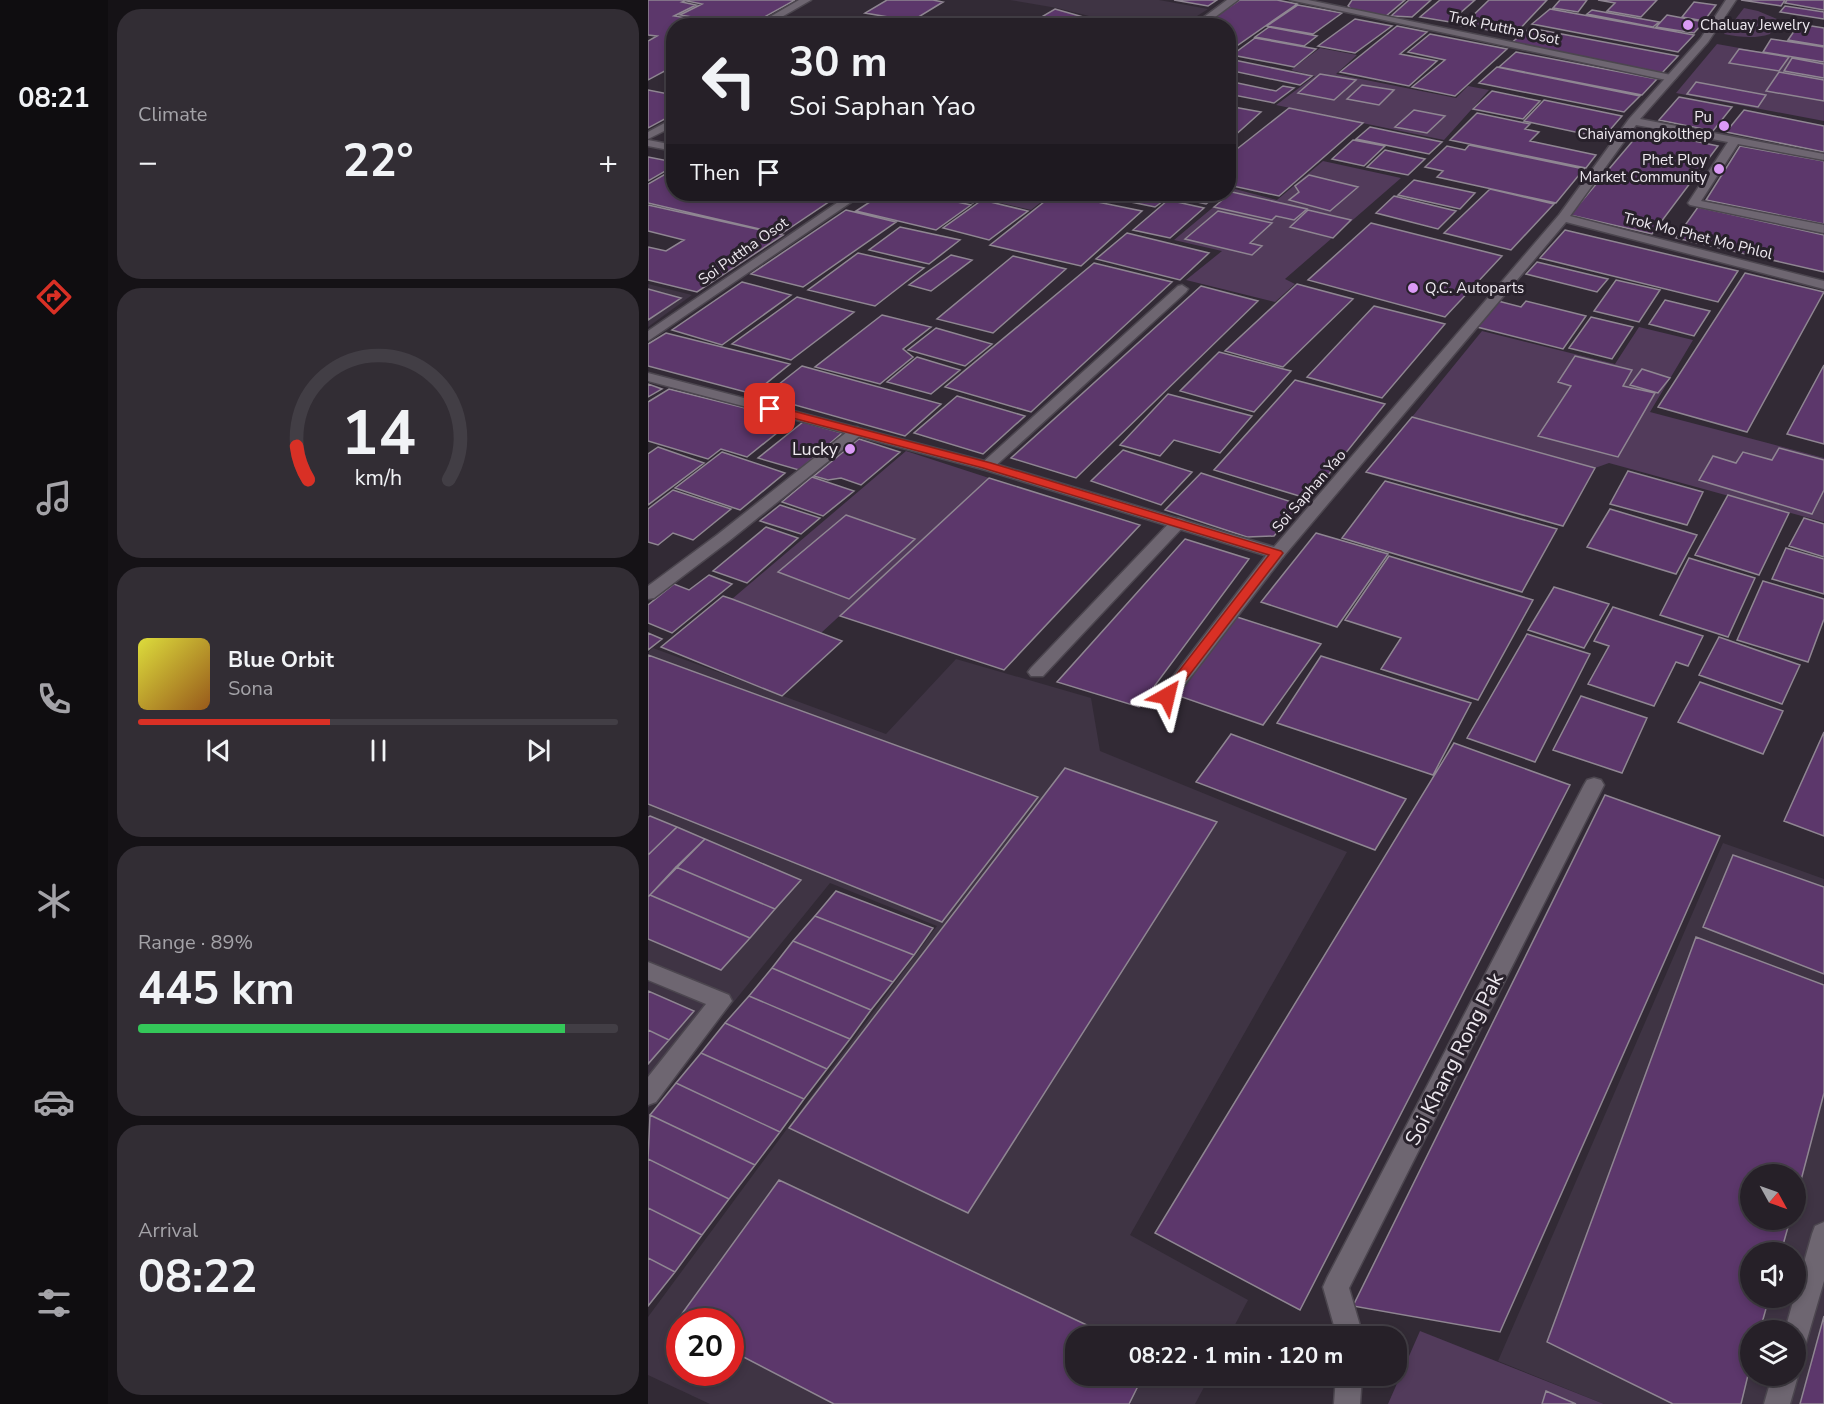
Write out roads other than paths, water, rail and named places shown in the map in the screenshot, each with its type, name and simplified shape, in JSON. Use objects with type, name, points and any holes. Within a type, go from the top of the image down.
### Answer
[{"type":"street","points":[[773,18],[806,0]]},
{"type":"street","points":[[1207,18],[1233,0]]},
{"type":"street","name":"Trok Puttha Osot","points":[[1295,0],[1671,78]]},
{"type":"street","points":[[1335,8],[1344,0]]},
{"type":"street","name":"Soi Saphan Yao","points":[[648,377],[987,466],[1277,553],[1563,218],[1634,121],[1705,40],[1729,7],[1731,0]]},
{"type":"street","points":[[1634,121],[1824,157]]},
{"type":"street","points":[[648,136],[666,126]]},
{"type":"street","points":[[1735,140],[1694,203],[1824,229]]},
{"type":"street","points":[[648,143],[666,146]]},
{"type":"street","name":"Soi Puttha Osot","points":[[648,337],[847,201]]},
{"type":"street","name":"Trok Mo Phet Mo Phlol","points":[[1563,218],[1824,285]]},
{"type":"street","points":[[987,466],[1182,289]]},
{"type":"street","points":[[648,594],[723,538],[857,431]]},
{"type":"street","points":[[1037,672],[1178,523]]},
{"type":"street","points":[[1167,696],[1277,553]]},
{"type":"street","name":"Soi Khang Rong Pak","points":[[1347,1326],[1336,1287],[1594,785]]},
{"type":"street","points":[[648,971],[721,1001],[648,1095]]},
{"type":"street","points":[[1801,1320],[1824,1234]]},
{"type":"street","points":[[1347,1404],[1348,1386]]},
{"type":"street","points":[[1777,1404],[1782,1386]]},
{"type":"place","name":"Chaluay Jewelry","points":[[1688,25]]},
{"type":"place","name":"Pu Chaiyamongkolthep","points":[[1724,126]]},
{"type":"place","name":"Phet Ploy Market Community","points":[[1719,169]]},
{"type":"place","name":"Q.C. Autoparts","points":[[1413,288]]},
{"type":"place","name":"Lucky","points":[[850,449]]}]
